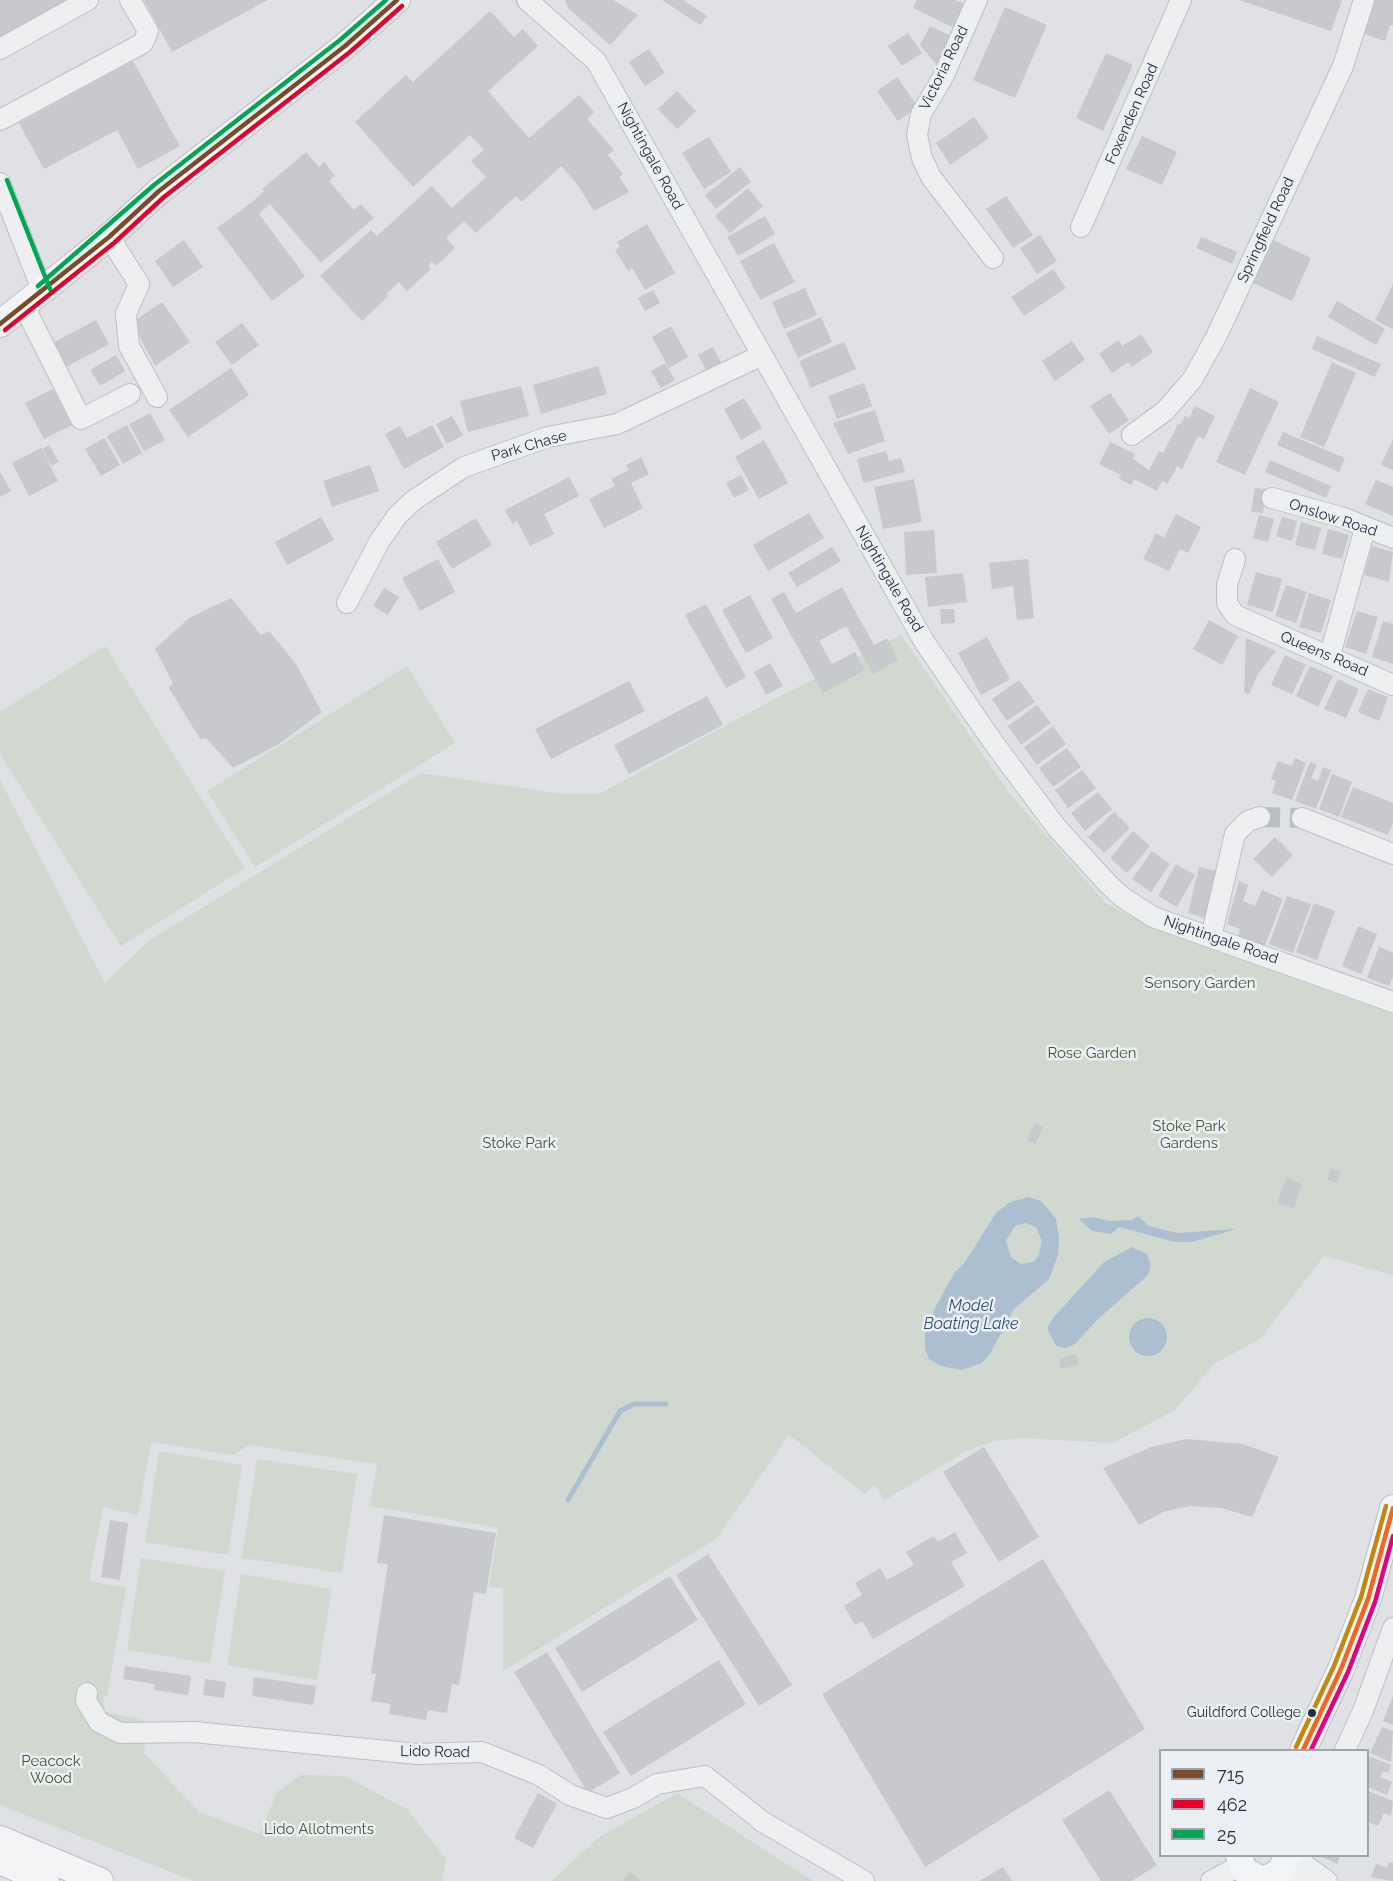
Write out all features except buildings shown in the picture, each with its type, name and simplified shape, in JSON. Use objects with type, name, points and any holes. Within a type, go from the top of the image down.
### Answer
[{"type":"main road","points":[[0,324],[109,237],[159,190],[345,46],[397,0]]},
{"type":"main road","points":[[1303,1749],[1341,1669],[1368,1599],[1393,1508]]},
{"type":"main road","points":[[0,1839],[100,1881]]},
{"type":"main road","points":[[0,1861],[46,1881]]},
{"type":"street","points":[[0,49],[88,0]]},
{"type":"street","points":[[0,120],[143,43],[148,32],[130,0]]},
{"type":"street","name":"Nightingale Road","points":[[527,0],[596,61],[925,643],[993,742],[1057,828],[1122,897],[1153,916],[1393,1002]]},
{"type":"street","name":"Victoria Road","points":[[977,0],[943,77],[921,114],[917,135],[922,158],[932,177],[993,258]]},
{"type":"street","name":"Foxenden Road","points":[[1081,227],[1181,0]]},
{"type":"street","name":"Springfield Road","points":[[1132,435],[1165,411],[1192,380],[1211,345],[1342,66],[1364,0]]},
{"type":"street","points":[[0,183],[34,299],[81,419],[130,394]]},
{"type":"street","points":[[109,237],[139,284],[126,314],[129,345],[157,396]]},
{"type":"street","name":"Park Chase","points":[[347,603],[379,542],[397,516],[414,500],[464,467],[548,437],[616,424],[762,355]]},
{"type":"street","name":"Onslow Road","points":[[1272,498],[1344,518],[1393,538]]},
{"type":"street","points":[[1330,655],[1365,528]]},
{"type":"street","name":"Queens Road","points":[[1235,559],[1227,585],[1227,603],[1235,615],[1393,684]]},
{"type":"street","points":[[1211,937],[1235,834],[1248,821],[1260,817]]},
{"type":"street","points":[[1302,819],[1393,854]]},
{"type":"street","points":[[1345,1749],[1363,1711],[1393,1628]]},
{"type":"street","name":"Lido Road","points":[[87,1693],[86,1701],[99,1722],[120,1733],[194,1732],[417,1754],[482,1752],[538,1775],[570,1795],[607,1808],[633,1798],[657,1784],[705,1776],[763,1822],[864,1881]]},
{"type":"street","points":[[1264,1869],[1315,1881]]},
{"type":"street","points":[[1211,1881],[1264,1869],[1327,1881]]},
{"type":"green space","name":"Stoke Park","points":[[901,635],[1009,793],[1106,903],[1147,925],[1177,937],[1393,1014],[1393,1275],[1324,1256],[1261,1338],[1214,1364],[1175,1410],[1113,1443],[1022,1438],[995,1441],[966,1451],[885,1500],[874,1485],[865,1494],[789,1435],[717,1538],[503,1671],[503,1588],[489,1587],[498,1528],[370,1506],[377,1464],[249,1445],[234,1455],[151,1442],[138,1515],[103,1507],[89,1581],[126,1588],[107,1696],[103,1696],[105,1712],[147,1721],[144,1753],[199,1812],[260,1834],[277,1792],[301,1775],[344,1776],[407,1809],[446,1859],[442,1881],[194,1881],[0,1805],[0,780],[105,983],[150,940],[421,773],[562,794],[599,794],[771,701]]},
{"type":"green space","points":[[105,646],[245,868],[121,946],[0,754],[0,712]]},
{"type":"green space","points":[[407,666],[455,743],[255,867],[207,791]]},
{"type":"green space","points":[[159,1451],[242,1465],[228,1555],[145,1542]]},
{"type":"green space","points":[[257,1459],[357,1474],[342,1573],[242,1558]]},
{"type":"green space","points":[[141,1558],[225,1571],[210,1663],[127,1650]]},
{"type":"green space","points":[[241,1574],[332,1589],[317,1680],[227,1665]]},
{"type":"green space","points":[[677,1793],[813,1881],[552,1881],[598,1838]]},
{"type":"water","name":"Model Boating Lake","points":[[1029,1197],[1041,1201],[1056,1219],[1059,1238],[1058,1255],[1049,1279],[1014,1309],[991,1352],[982,1363],[962,1370],[941,1366],[929,1359],[925,1349],[925,1333],[936,1306],[955,1272],[965,1262],[996,1213],[1010,1202]],"holes":[[[1025,1223],[1036,1227],[1042,1241],[1038,1257],[1033,1262],[1021,1264],[1011,1257],[1006,1241],[1015,1226]]]},
{"type":"water","points":[[1138,1216],[1149,1226],[1177,1233],[1236,1229],[1192,1242],[1175,1242],[1119,1227],[1111,1234],[1092,1231],[1079,1219],[1094,1217],[1110,1221],[1132,1220]]},
{"type":"water","points":[[1132,1247],[1147,1254],[1151,1266],[1148,1275],[1097,1320],[1075,1344],[1066,1348],[1056,1346],[1047,1328],[1053,1318],[1104,1262]]},
{"type":"water","points":[[1148,1318],[1161,1324],[1167,1337],[1161,1350],[1148,1356],[1135,1350],[1129,1337],[1135,1324]]},
{"type":"waterway","points":[[568,1500],[620,1411],[634,1404],[666,1404]]},
{"type":"tunnel","points":[[1260,817],[1302,818]]},
{"type":"transit line","name":"25","points":[[38,286],[154,185],[340,40],[386,0]]},
{"type":"transit line","name":"715","points":[[0,324],[109,237],[159,191],[345,46],[397,0]]},
{"type":"transit line","name":"462","points":[[5,330],[114,243],[164,197],[350,52],[402,6]]},
{"type":"transit line","name":"25","points":[[7,180],[50,289]]},
{"type":"transit line","points":[[1296,1747],[1334,1666],[1361,1597],[1386,1506]]},
{"type":"transit line","points":[[1303,1749],[1341,1669],[1368,1599],[1393,1508]]},
{"type":"transit line","points":[[1311,1749],[1348,1672],[1375,1602],[1393,1536]]},
{"type":"place","name":"Guildford College","points":[[1312,1713]]},
{"type":"park label","name":"Sensory Garden","points":[[1200,983]]},
{"type":"park label","name":"Rose Garden","points":[[1092,1053]]},
{"type":"park label","name":"Stoke Park Gardens","points":[[1189,1134]]},
{"type":"park label","name":"Peacock Wood","points":[[51,1770]]},
{"type":"park label","name":"Lido Allotments","points":[[319,1829]]}]
